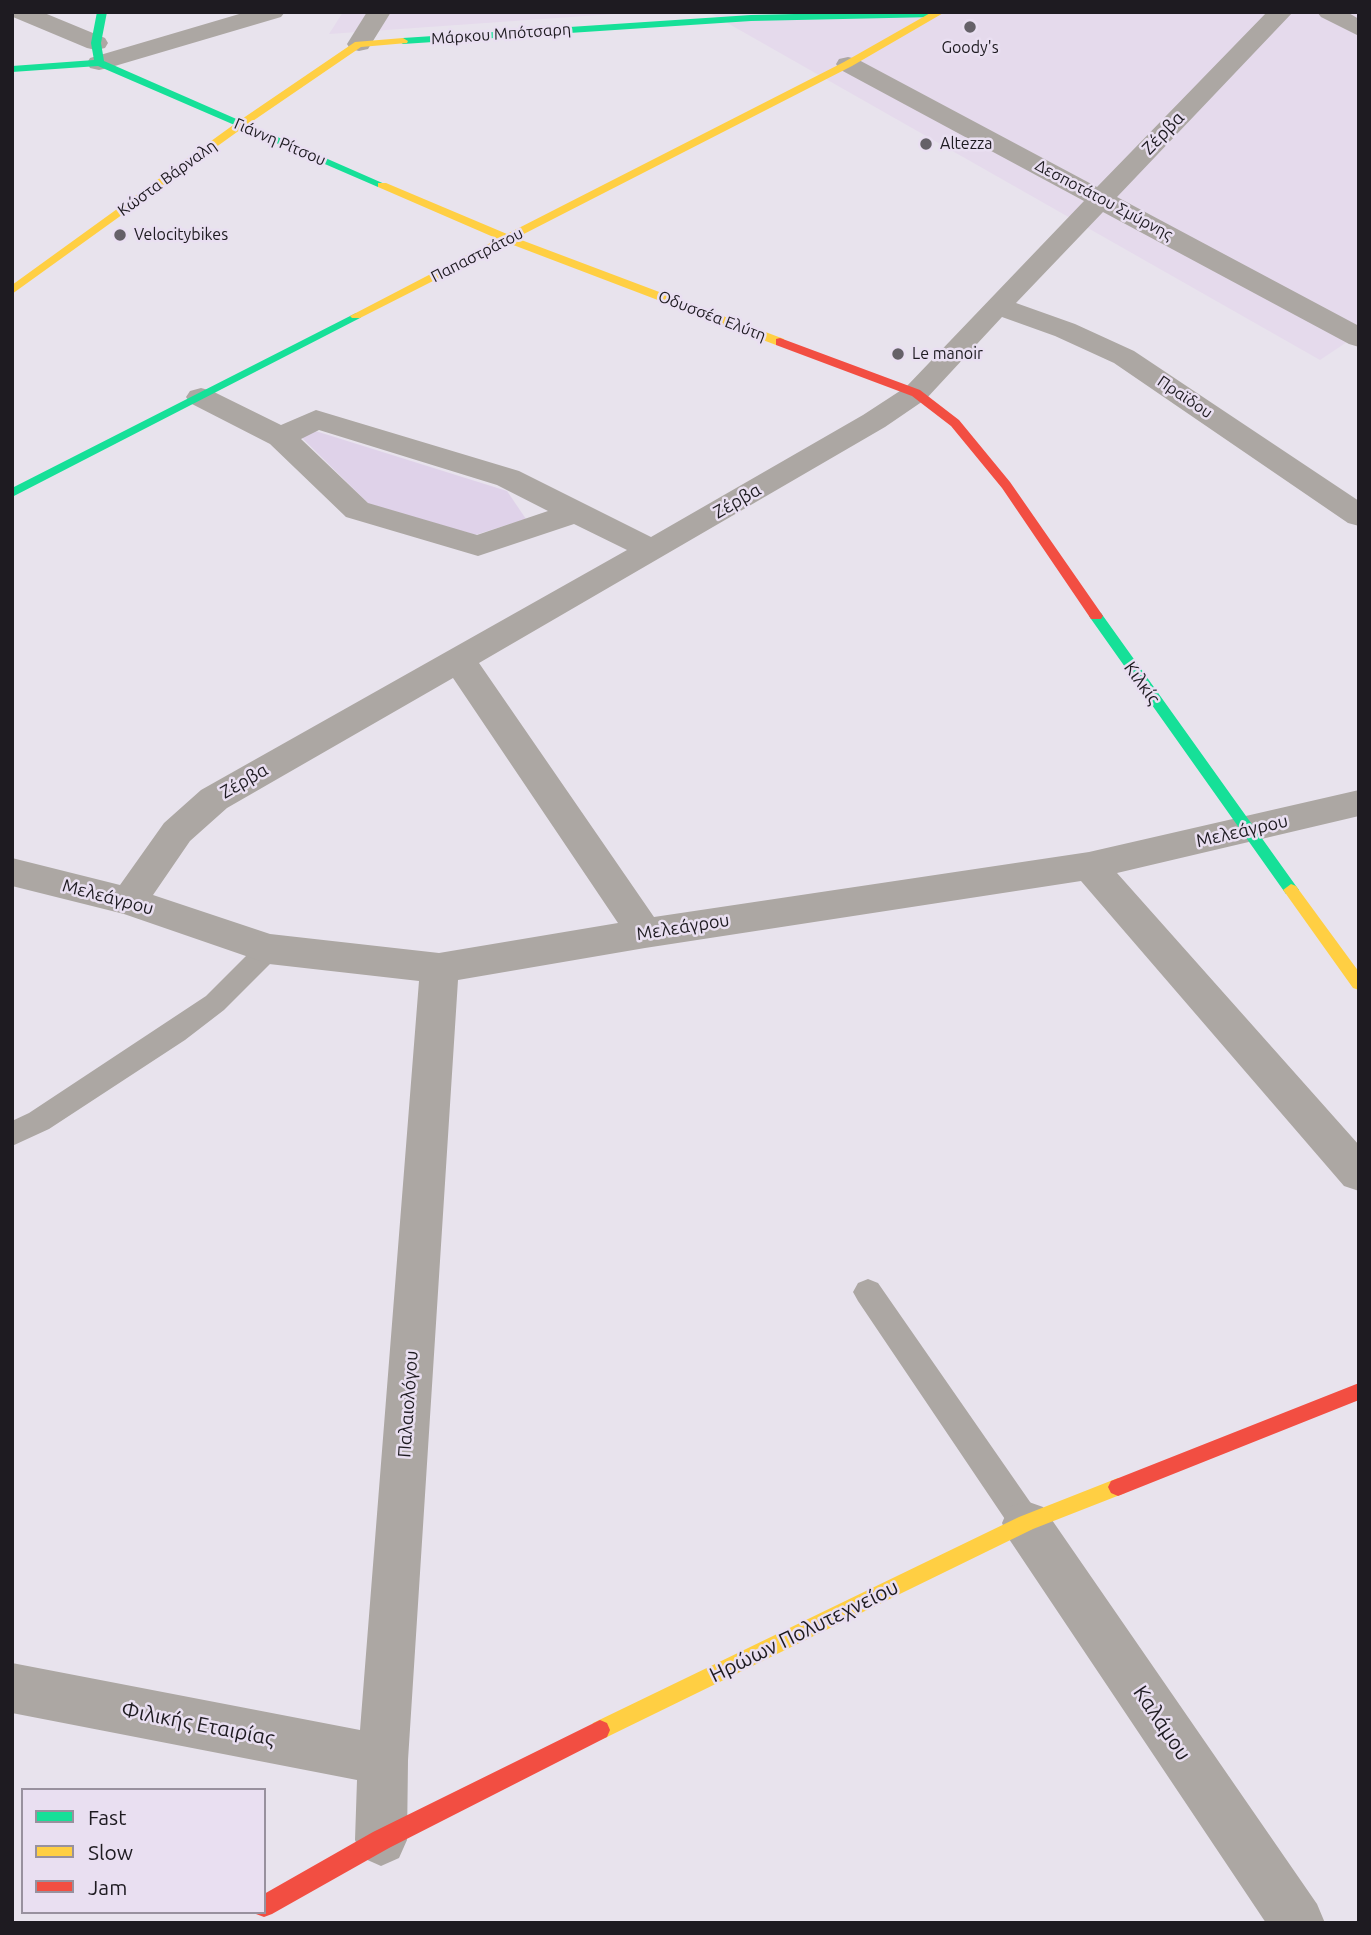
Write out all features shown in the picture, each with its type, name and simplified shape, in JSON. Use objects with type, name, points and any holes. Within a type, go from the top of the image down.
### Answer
[{"type":"street","points":[[22,12],[97,53]]},
{"type":"street","points":[[97,53],[102,12]]},
{"type":"street","points":[[12,69],[97,53],[272,12]]},
{"type":"street","points":[[359,44],[379,12]]},
{"type":"street","name":"Ζέρβα","points":[[129,901],[177,832],[214,799],[652,550],[874,421],[916,393],[1281,12]]},
{"type":"street","points":[[1329,12],[1359,29]]},
{"type":"street","name":"Μάρκου Μπότσαρη","points":[[359,44],[751,18],[941,13]]},
{"type":"street","name":"Παπαστράτου","points":[[12,493],[848,64],[941,13]]},
{"type":"street","name":"Κώστα Βάρναλη","points":[[12,291],[240,125],[359,44]]},
{"type":"street","name":"Γιάννη Ρίτσου","points":[[97,53],[240,125],[508,239]]},
{"type":"street","name":"Δεσποτάτου Σμύρνης","points":[[848,64],[1101,198],[1351,325]]},
{"type":"street","name":"Οδυσσέα Ελύτη","points":[[508,239],[916,393]]},
{"type":"street","name":"Πραϊδου","points":[[997,306],[1065,330],[1124,357],[1359,516]]},
{"type":"street","name":"Κιλκίς","points":[[916,393],[955,423],[1006,485],[1126,660],[1359,984]]},
{"type":"street","points":[[201,397],[281,437],[357,510],[478,546],[576,512]]},
{"type":"street","points":[[281,437],[316,419],[508,478],[652,550]]},
{"type":"street","points":[[458,659],[645,933]]},
{"type":"street","name":"Μελεάγρου","points":[[12,872],[129,901],[269,949],[439,968],[645,933],[1089,866],[1359,803]]},
{"type":"street","points":[[1089,866],[1359,1174]]},
{"type":"street","name":"Παλαιολόγου","points":[[381,1840],[383,1760],[439,968]]},
{"type":"street","name":"Ηρώων Πολυτεχνείου","points":[[266,1905],[381,1840],[555,1752],[1026,1523],[1359,1391]]},
{"type":"street","name":"Καλάμου","points":[[1026,1523],[1298,1923]]},
{"type":"street","name":"Φιλικής Εταιρίας","points":[[12,1688],[383,1760]]},
{"type":"lane","points":[[12,1134],[38,1121],[175,1032],[215,1003],[269,949]]},
{"type":"lane","points":[[868,1292],[1026,1523]]},
{"type":"shaded area","points":[[343,12],[642,12],[329,34]]},
{"type":"shaded area","points":[[708,12],[1359,12],[1359,334],[1320,360]]},
{"type":"shaded area","points":[[309,429],[507,491],[526,519],[475,535],[369,504],[298,434]]},
{"type":"traffic: fast","points":[[99,63],[96,43],[102,12]]},
{"type":"traffic: fast","points":[[403,41],[751,18],[935,14]]},
{"type":"traffic: fast","points":[[12,69],[99,63],[382,185]]},
{"type":"traffic: fast","points":[[12,493],[356,316]]},
{"type":"traffic: fast","points":[[1096,616],[1291,890]]},
{"type":"traffic: slow","points":[[356,316],[848,64],[940,12]]},
{"type":"traffic: slow","points":[[12,291],[240,125],[359,44],[403,41]]},
{"type":"traffic: slow","points":[[382,185],[508,239],[780,342]]},
{"type":"traffic: slow","points":[[1291,890],[1359,984]]},
{"type":"traffic: slow","points":[[600,1730],[1026,1523],[1118,1487]]},
{"type":"traffic: jam","points":[[780,342],[916,393],[955,423],[1006,485],[1096,616]]},
{"type":"traffic: jam","points":[[1118,1487],[1359,1391]]},
{"type":"traffic: jam","points":[[266,1905],[381,1840],[600,1730]]},
{"type":"place","name":"Goody's","points":[[970,27]]},
{"type":"place","name":"Altezza","points":[[926,144]]},
{"type":"place","name":"Velocitybikes","points":[[120,235]]},
{"type":"place","name":"Le manoir","points":[[898,354]]}]
